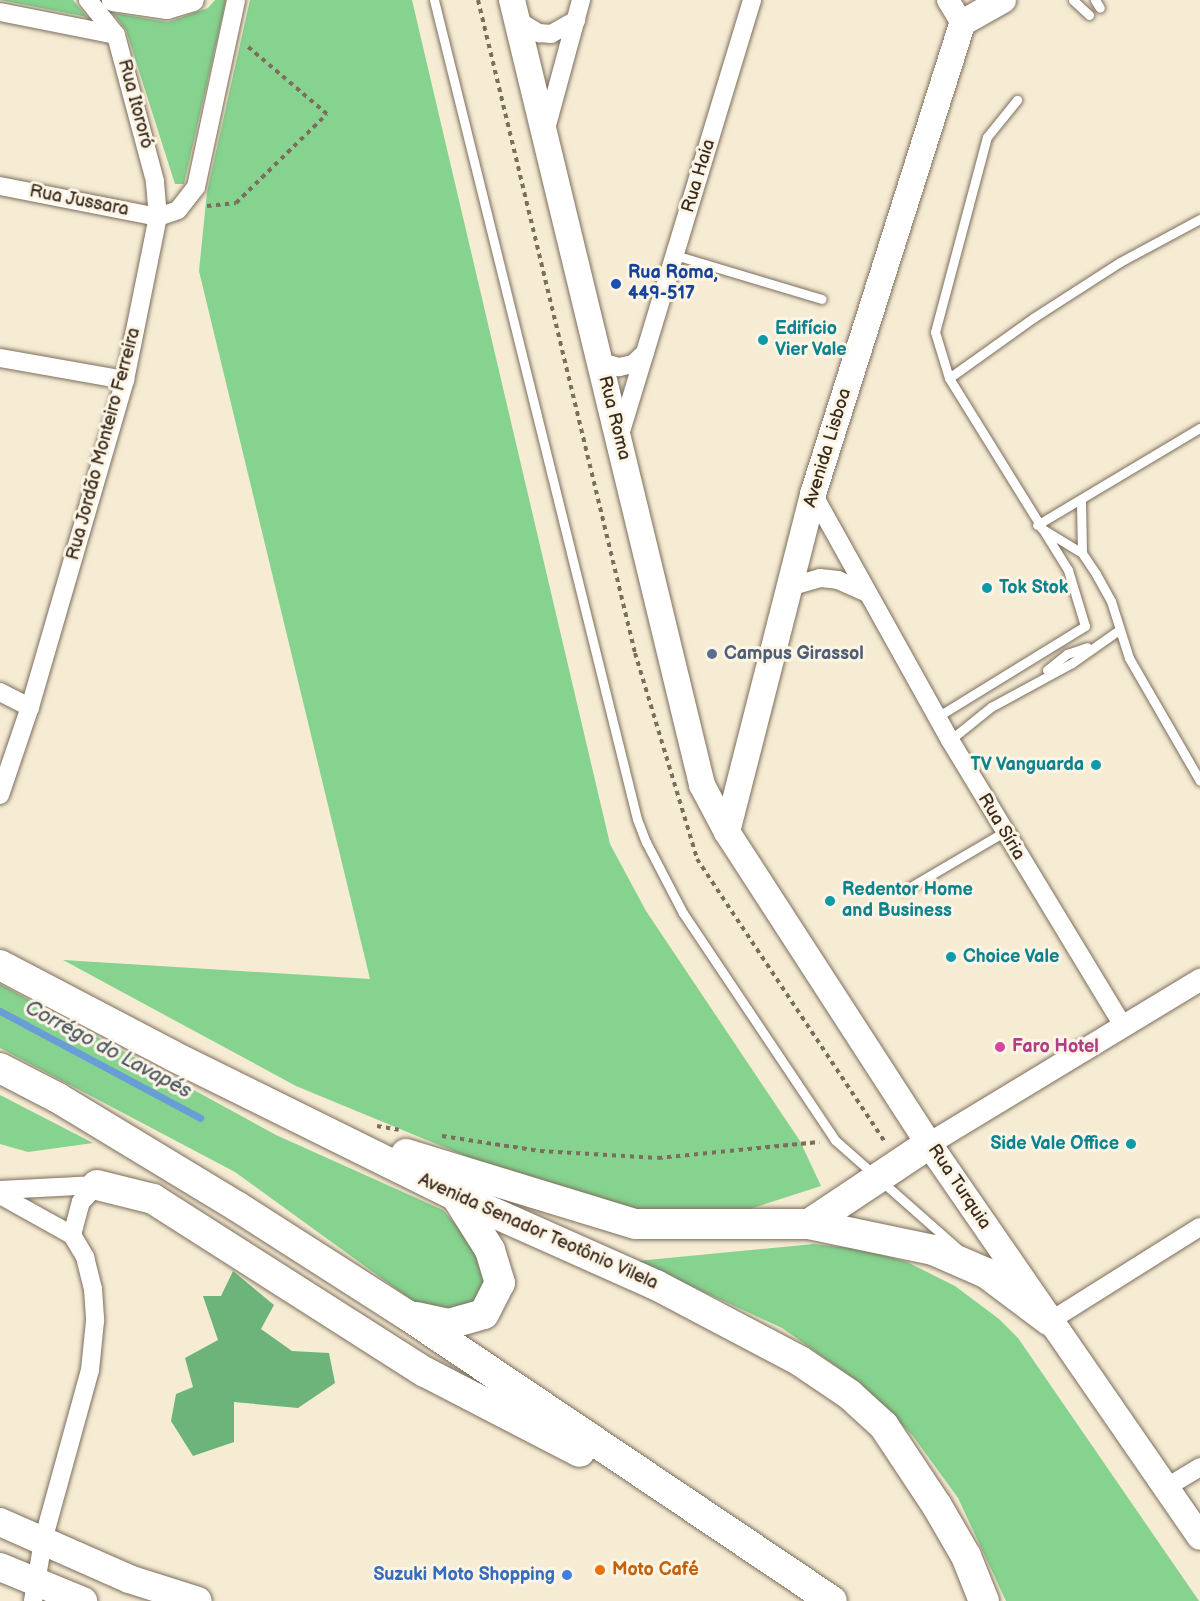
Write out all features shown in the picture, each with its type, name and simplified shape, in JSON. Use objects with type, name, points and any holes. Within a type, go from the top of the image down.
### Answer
[{"type":"highway","name":"Avenida Senador Teotônio Vilela","points":[[0,965],[456,1196],[737,1325],[849,1394],[884,1426],[938,1506],[966,1556],[984,1601]]},
{"type":"highway","points":[[0,1068],[58,1098],[238,1207],[407,1315],[832,1601]]},
{"type":"highway","points":[[290,1113],[483,1180],[635,1224],[809,1224],[933,1250],[986,1273],[1050,1321]]},
{"type":"highway","points":[[809,1224],[855,1197],[876,1179],[929,1144]]},
{"type":"highway","points":[[97,1185],[153,1198],[425,1372],[699,1513]]},
{"type":"highway","points":[[407,1315],[449,1324],[484,1314],[500,1283],[490,1251],[456,1196]]},
{"type":"main road","points":[[966,11],[1003,0]]},
{"type":"main road","name":"Rua Roma","points":[[515,10],[546,129],[702,785],[727,832]]},
{"type":"main road","name":"Avenida Lisboa","points":[[727,832],[813,494],[966,11]]},
{"type":"main road","name":"Rua Turquia","points":[[727,832],[929,1144],[1200,1537]]},
{"type":"main road","points":[[0,1522],[129,1580],[198,1601]]},
{"type":"main road","points":[[0,1567],[34,1592],[83,1601]]},
{"type":"street","name":"Rua Itororó","points":[[88,0],[116,35],[155,181],[158,217]]},
{"type":"street","points":[[113,0],[167,9],[193,0]]},
{"type":"street","points":[[158,217],[178,210],[196,187],[236,0]]},
{"type":"street","points":[[546,129],[581,0]]},
{"type":"street","name":"Rua Haia","points":[[619,438],[752,0]]},
{"type":"street","points":[[948,0],[966,11]]},
{"type":"street","points":[[515,10],[539,33],[551,34],[576,20]]},
{"type":"street","points":[[0,12],[116,35]]},
{"type":"street","name":"Rua Jussara","points":[[0,186],[158,217]]},
{"type":"street","name":"Rua Jordão Monteiro Ferreira","points":[[0,795],[30,707],[125,380],[158,217]]},
{"type":"street","points":[[601,362],[619,367],[633,364],[645,352]]},
{"type":"street","points":[[0,358],[125,380]]},
{"type":"street","name":"Rua Síria","points":[[813,494],[950,740],[1123,1026]]},
{"type":"street","points":[[789,587],[820,578],[838,580],[867,593]]},
{"type":"street","points":[[0,692],[30,707]]},
{"type":"street","points":[[929,1144],[1200,980]]},
{"type":"street","points":[[0,1190],[97,1185]]},
{"type":"street","points":[[72,1235],[81,1202],[97,1185]]},
{"type":"street","points":[[0,1195],[72,1235],[85,1257],[93,1288],[94,1331],[90,1370],[43,1541],[34,1592]]},
{"type":"street","points":[[1050,1321],[1200,1227]]},
{"type":"street","points":[[1167,1487],[1200,1467]]},
{"type":"lane","points":[[434,0],[637,819],[683,913],[835,1140],[876,1179],[986,1273]]},
{"type":"lane","points":[[1073,0],[1089,15]]},
{"type":"lane","points":[[937,717],[1085,626],[1068,570],[1037,525],[949,378],[935,332],[947,275],[987,137],[1017,100]]},
{"type":"lane","points":[[949,378],[989,346],[1120,262],[1200,219]]},
{"type":"lane","points":[[675,255],[822,299]]},
{"type":"lane","points":[[1037,525],[1081,501],[1200,428]]},
{"type":"lane","points":[[1081,501],[1082,553]]},
{"type":"lane","points":[[1037,525],[1082,553],[1111,601],[1129,658],[1200,782]]},
{"type":"lane","points":[[950,740],[991,707],[1072,663],[1119,630]]},
{"type":"lane","points":[[905,890],[1004,832]]},
{"type":"path","points":[[178,210],[236,203],[327,114],[229,31]]},
{"type":"path","points":[[369,1125],[404,1130]]},
{"type":"path","points":[[438,1136],[540,1151],[658,1158],[835,1140]]},
{"type":"green space","points":[[0,0],[73,0],[87,17]]},
{"type":"green space","points":[[215,0],[226,0],[184,184],[175,184],[126,30],[113,13],[168,22],[208,8]]},
{"type":"green space","points":[[250,0],[412,0],[610,844],[646,911],[800,1141],[821,1186],[725,1217],[638,1211],[492,1167],[296,1086],[63,960],[370,979],[199,271],[207,192]]},
{"type":"green space","points":[[0,984],[276,1135],[443,1210],[475,1247],[490,1281],[477,1303],[453,1310],[413,1301],[235,1172],[0,1048]]},
{"type":"green space","points":[[0,1095],[93,1143],[28,1152],[0,1144]]},
{"type":"green space","points":[[814,1244],[861,1249],[907,1262],[955,1286],[999,1319],[1018,1338],[1199,1601],[1006,1601],[958,1498],[913,1436],[860,1383],[782,1328],[637,1261]]},
{"type":"green space","points":[[233,1271],[274,1305],[261,1329],[292,1351],[329,1353],[335,1383],[298,1408],[234,1402],[234,1442],[193,1456],[171,1421],[176,1394],[193,1387],[185,1358],[218,1340],[203,1296],[221,1296]]},
{"type":"waterway","name":"Corrégo do Lavapés","points":[[0,1011],[200,1118]]},
{"type":"place","name":"Rua Roma, 449-517","points":[[616,284]]},
{"type":"place","name":"Edifício Vier Vale","points":[[763,340]]},
{"type":"place","name":"Tok Stok","points":[[987,588]]},
{"type":"place","name":"Campus Girassol","points":[[712,654]]},
{"type":"place","name":"TV Vanguarda","points":[[1096,765]]},
{"type":"place","name":"Redentor Home and Business","points":[[830,901]]},
{"type":"place","name":"Choice Vale","points":[[951,957]]},
{"type":"place","name":"Faro Hotel","points":[[1000,1047]]},
{"type":"place","name":"Side Vale Office","points":[[1131,1144]]},
{"type":"place","name":"Moto Café","points":[[600,1570]]},
{"type":"place","name":"Suzuki Moto Shopping","points":[[567,1575]]}]
